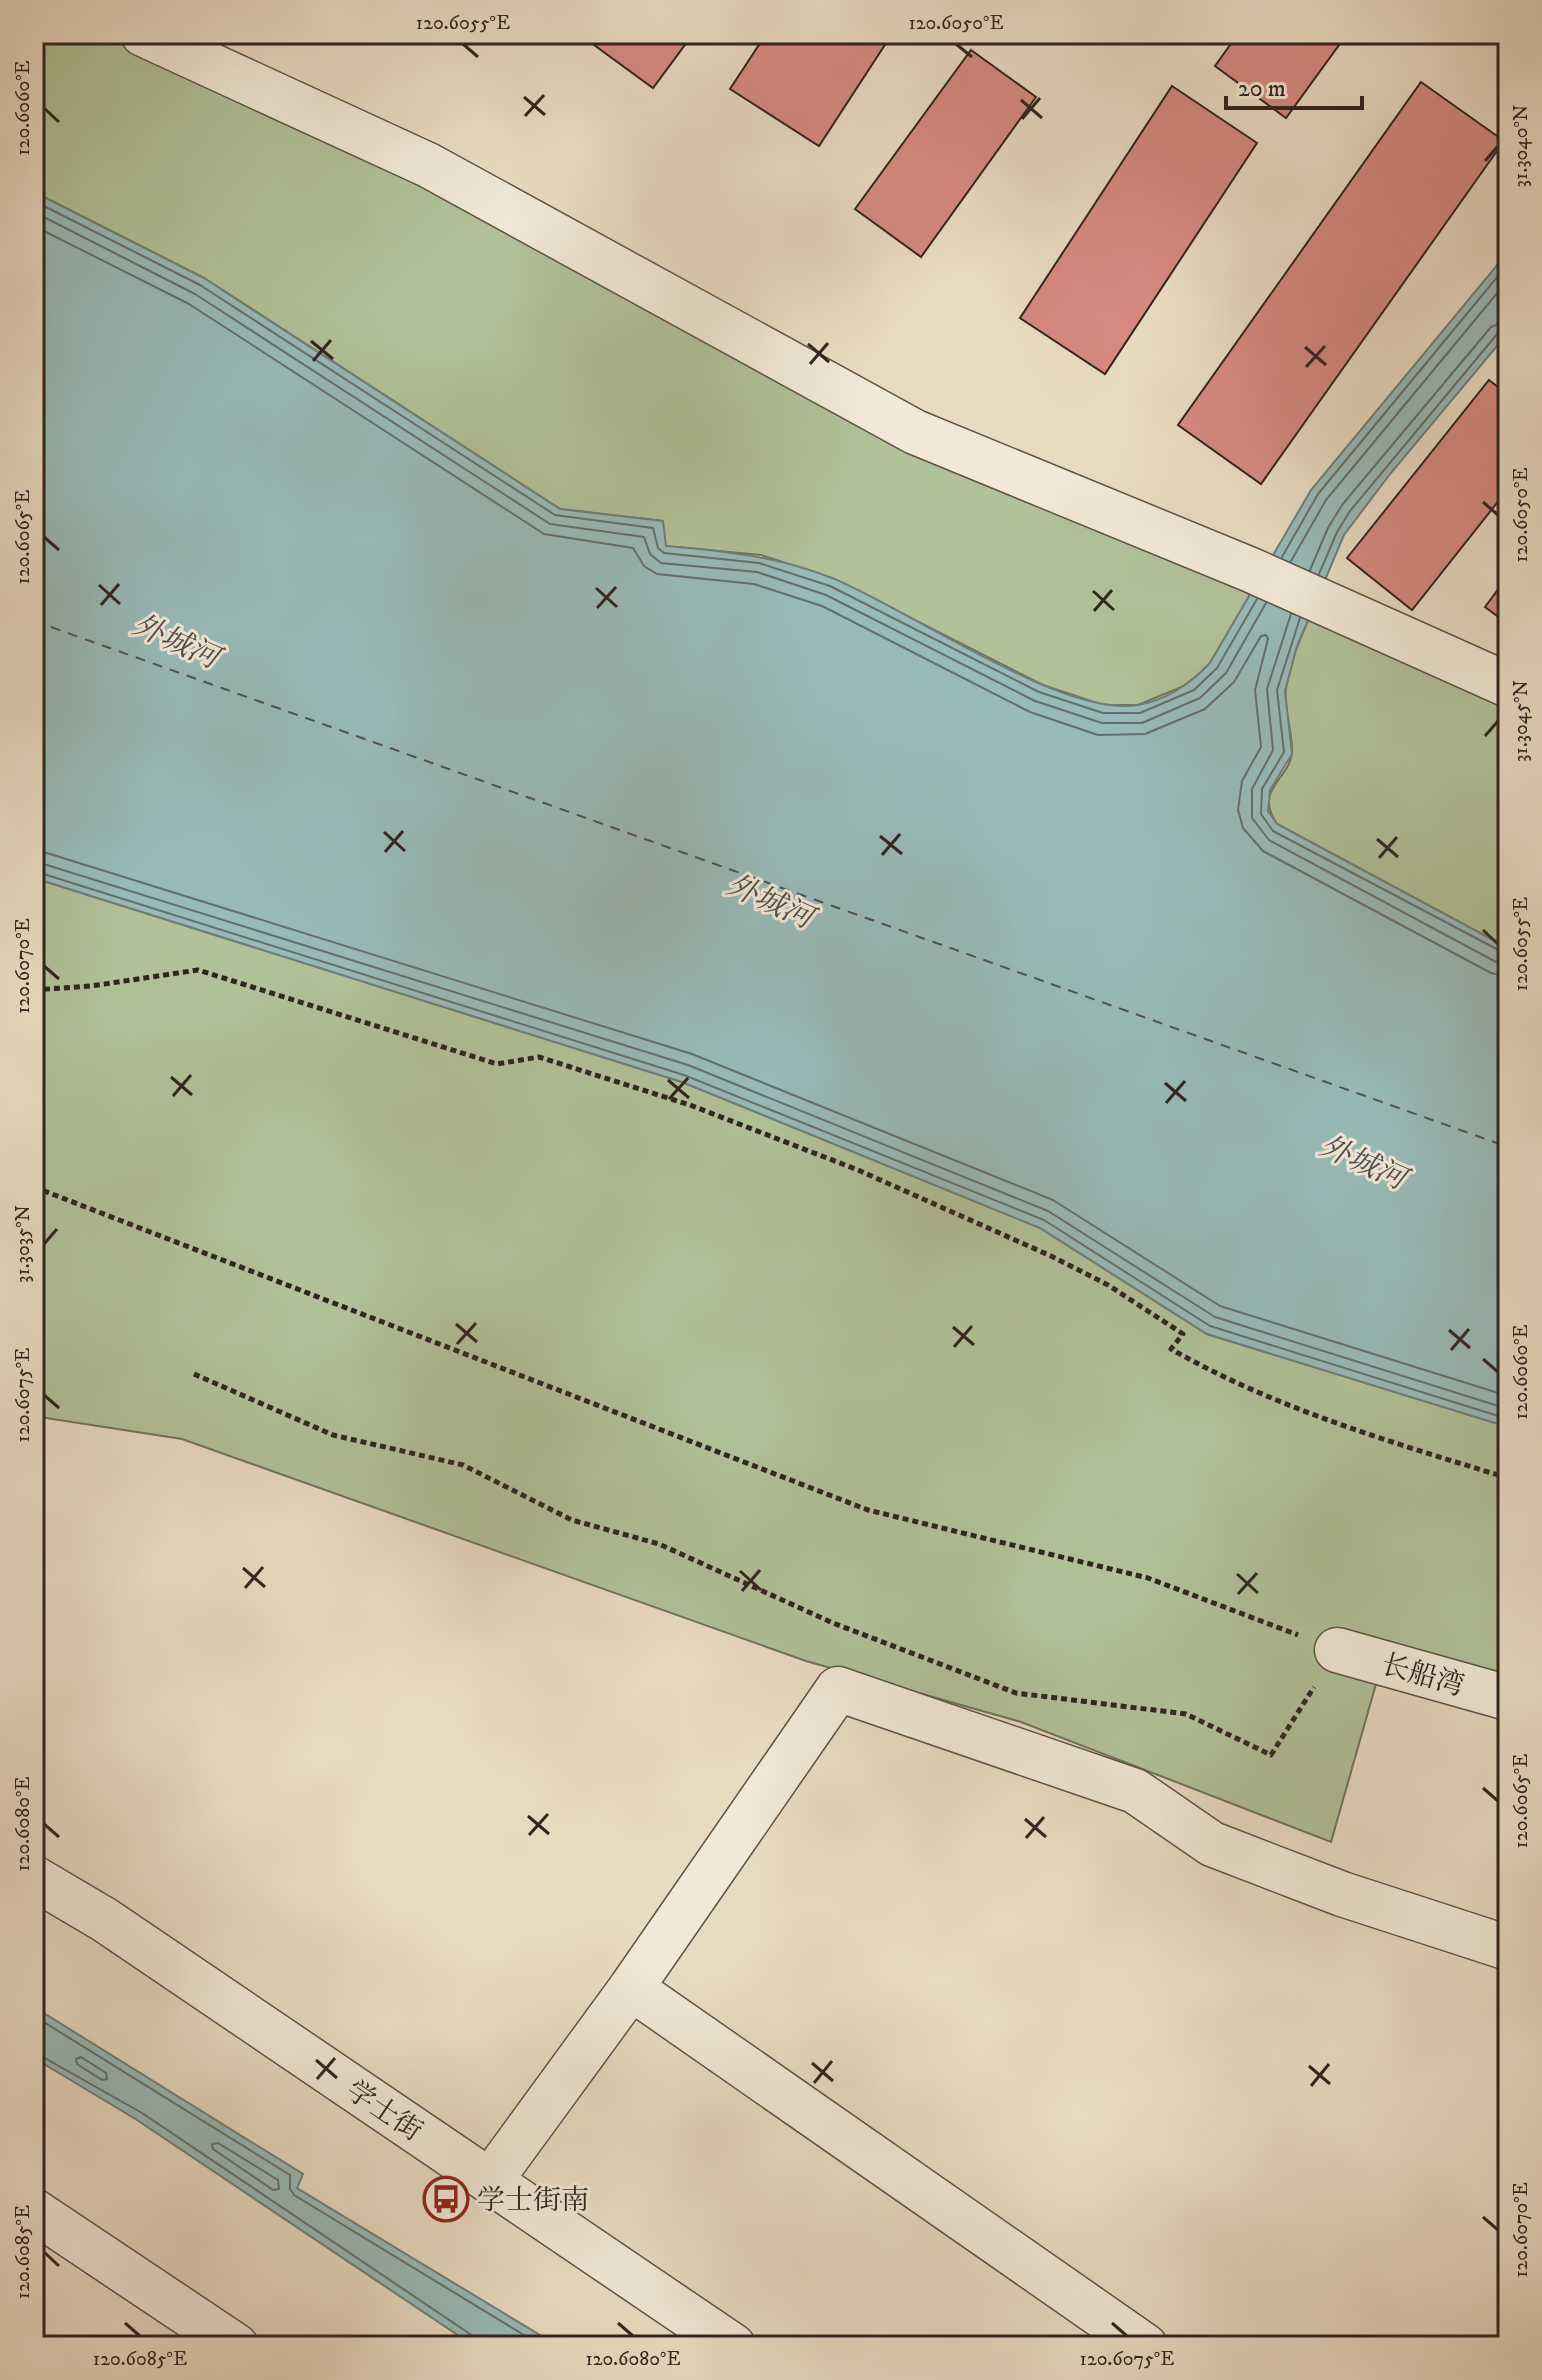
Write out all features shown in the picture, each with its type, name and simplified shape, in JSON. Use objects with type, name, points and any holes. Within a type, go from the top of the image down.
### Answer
[{"type":"street","points":[[143,34],[428,165],[915,432],[1251,570],[1508,685]]},
{"type":"street","name":"长船湾","points":[[1337,1650],[1508,1698]]},
{"type":"street","points":[[490,2181],[631,1988],[838,1689],[1135,1791],[1212,1844],[1342,1894],[1508,1948]]},
{"type":"street","name":"学士街","points":[[34,1878],[105,1920],[733,2346]]},
{"type":"street","points":[[631,1988],[1145,2346]]},
{"type":"street","points":[[34,2211],[236,2346]]},
{"type":"path","points":[[34,990],[91,986],[198,970],[497,1064],[539,1057],[690,1105],[872,1175],[1108,1285],[1183,1334],[1171,1349],[1203,1368],[1344,1427],[1508,1478]]},
{"type":"path","points":[[34,1187],[868,1510],[1148,1578],[1337,1650],[1271,1755],[1186,1714],[1016,1693],[833,1623],[659,1544],[572,1520],[463,1465],[333,1435],[194,1374]]},
{"type":"green space","points":[[34,34],[112,34],[418,170],[1258,581],[1210,663],[1189,684],[1138,705],[1103,705],[1043,685],[834,579],[761,555],[665,546],[662,521],[560,509],[204,278],[34,192]]},
{"type":"green space","points":[[1314,607],[1508,699],[1508,948],[1277,824],[1269,802],[1292,752],[1285,697],[1288,679],[1297,647]]},
{"type":"green space","points":[[34,878],[682,1082],[1040,1228],[1207,1334],[1508,1427],[1508,1720],[1376,1684],[1331,1842],[1021,1722],[806,1661],[182,1439],[46,1418],[34,1411]]},
{"type":"water","name":"外城河","points":[[34,192],[204,278],[560,509],[663,521],[666,546],[750,556],[791,564],[832,578],[1028,678],[1069,695],[1106,705],[1138,705],[1168,695],[1210,663],[1311,490],[1508,252],[1508,333],[1390,474],[1344,535],[1297,646],[1285,691],[1292,754],[1270,790],[1268,811],[1277,824],[1508,948],[1508,1427],[1207,1334],[1040,1228],[682,1082],[34,878]]},
{"type":"water","points":[[34,2007],[303,2174],[297,2188],[558,2346],[474,2346],[137,2120],[34,2058]]},
{"type":"building","points":[[579,34],[693,34],[653,88]]},
{"type":"building","points":[[766,34],[892,34],[819,146],[730,89]]},
{"type":"building","points":[[1238,34],[1347,34],[1286,118],[1215,66]]},
{"type":"building","points":[[971,50],[1036,97],[921,257],[855,209]]},
{"type":"building","points":[[1421,82],[1504,141],[1261,484],[1178,425]]},
{"type":"building","points":[[1172,86],[1257,143],[1105,374],[1020,318]]},
{"type":"building","points":[[1489,380],[1508,395],[1508,489],[1412,610],[1347,558]]},
{"type":"building","points":[[1508,576],[1508,624],[1485,607]]},
{"type":"ferry route","points":[[34,621],[1508,1147]]},
{"type":"place","name":"学士街南","points":[[446,2199]]}]
